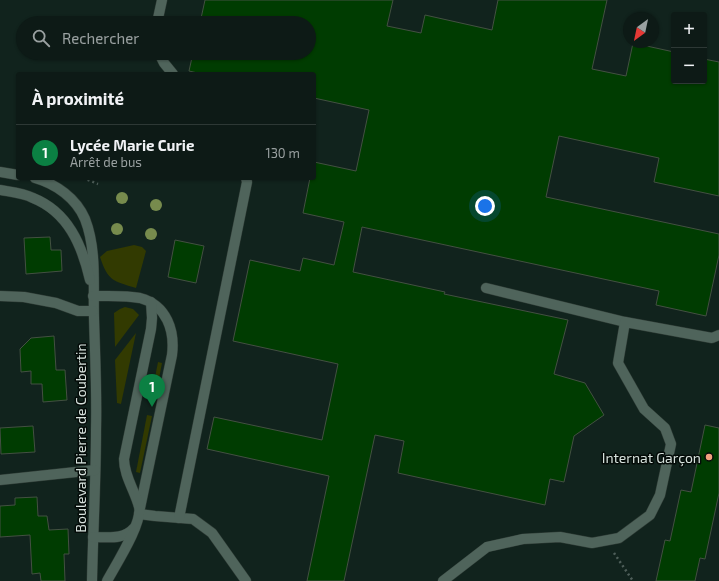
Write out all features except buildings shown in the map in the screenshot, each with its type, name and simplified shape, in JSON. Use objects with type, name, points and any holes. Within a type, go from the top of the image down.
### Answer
[{"type":"street","points":[[159,16],[162,0]]},
{"type":"street","points":[[162,60],[171,72]]},
{"type":"street","points":[[0,172],[16,175]]},
{"type":"street","name":"Boulevard Pierre de Coubertin","points":[[41,180],[49,183],[77,204],[83,214],[88,228],[92,249],[94,271],[93,311],[96,412],[92,581]]},
{"type":"street","points":[[178,518],[246,180]]},
{"type":"street","name":"Boulevard Pierre de Coubertin","points":[[0,190],[22,194],[42,202],[66,223],[77,239],[85,259],[93,296]]},
{"type":"street","points":[[486,288],[625,322],[712,338],[719,335]]},
{"type":"street","points":[[0,296],[24,297],[56,303],[78,311],[93,311]]},
{"type":"street","points":[[93,296],[138,298],[151,302],[162,311],[168,321],[173,338],[172,355],[135,527],[128,545],[107,581]]},
{"type":"street","points":[[139,511],[125,469],[124,459],[151,329],[151,302]]},
{"type":"street","points":[[443,581],[487,547],[523,539],[560,537],[592,543],[619,538],[650,515],[660,495],[671,444],[665,428],[644,409],[618,363],[625,322]]},
{"type":"street","points":[[0,480],[95,470]]},
{"type":"street","points":[[139,511],[155,516],[193,519],[212,533],[246,581]]},
{"type":"street","points":[[93,537],[122,536],[130,533],[135,527]]},
{"type":"path","points":[[88,180],[98,184]]},
{"type":"path","points":[[603,541],[614,553],[633,581]]},
{"type":"green space","points":[[134,245],[142,247],[146,251],[136,288],[112,279],[106,271],[100,257],[107,251]]},
{"type":"green space","points":[[125,307],[133,309],[139,315],[115,347],[114,313]]},
{"type":"green space","points":[[136,333],[121,404],[117,403],[115,360]]},
{"type":"green space","points":[[158,362],[162,363],[155,399],[151,398]]},
{"type":"green space","points":[[147,415],[152,416],[140,473],[136,472]]},
{"type":"place","name":"Lycée Marie Curie","points":[[152,407]]},
{"type":"place","name":"Internat Garçon","points":[[709,457]]}]
